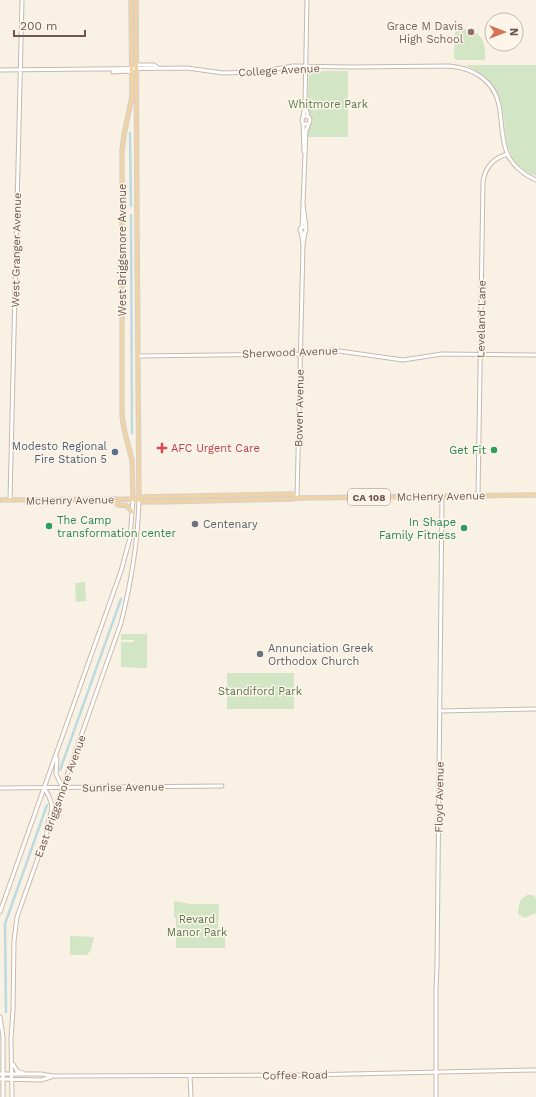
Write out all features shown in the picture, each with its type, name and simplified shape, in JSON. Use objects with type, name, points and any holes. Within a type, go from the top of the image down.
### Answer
[{"type":"main road","name":"West Briggsmore Avenue","points":[[131,0],[139,356],[139,499]]},
{"type":"main road","name":"West Briggsmore Avenue","points":[[133,499],[132,460],[122,415],[123,356],[121,272],[122,151],[132,99],[136,0]]},
{"type":"main road","name":"McHenry Avenue","points":[[0,500],[139,499],[143,497],[292,494],[297,498],[536,495]]},
{"type":"main road","points":[[114,499],[118,505],[129,506],[132,512]]},
{"type":"street","name":"West Granger Avenue","points":[[10,500],[22,0]]},
{"type":"street","points":[[304,154],[302,121],[305,104],[307,0]]},
{"type":"street","name":"College Avenue","points":[[20,70],[108,70],[110,72],[128,71],[133,69],[191,68],[223,73],[258,72],[286,67],[306,66],[356,68],[449,66],[469,69],[486,81],[495,94],[505,144],[508,154],[514,164],[522,172],[536,180]]},
{"type":"street","points":[[0,70],[20,70]]},
{"type":"street","points":[[304,154],[306,131],[310,121],[305,104]]},
{"type":"street","points":[[303,117],[308,117]]},
{"type":"street","points":[[303,123],[309,123]]},
{"type":"street","name":"Bowen Avenue","points":[[297,498],[304,230],[304,154]]},
{"type":"street","name":"Leveland Lane","points":[[478,496],[483,178],[486,170],[493,161],[508,154]]},
{"type":"street","name":"Sherwood Avenue","points":[[139,356],[301,354],[340,350],[403,360],[442,354],[536,355]]},
{"type":"street","name":"Floyd Avenue","points":[[436,1097],[442,496]]},
{"type":"street","name":"East Briggsmore Avenue","points":[[0,912],[121,571],[130,538],[133,499]]},
{"type":"street","name":"East Briggsmore Avenue","points":[[12,1097],[11,1040],[14,1010],[15,929],[19,909],[63,788],[123,614],[136,543],[139,499]]},
{"type":"street","points":[[440,711],[536,709]]},
{"type":"street","points":[[59,747],[56,767],[58,779],[63,788]]},
{"type":"street","name":"Sunrise Avenue","points":[[0,788],[222,786]]},
{"type":"street","points":[[44,788],[50,797],[52,808],[47,824],[47,831]]},
{"type":"street","points":[[0,1017],[3,1037],[3,1097]]},
{"type":"street","points":[[12,1060],[17,1071],[26,1074]]},
{"type":"street","name":"Coffee Road","points":[[2,1074],[41,1074],[53,1076],[190,1076],[536,1070]]},
{"type":"street","name":"Coffee Road","points":[[2,1079],[41,1080],[53,1076]]},
{"type":"street","points":[[190,1076],[191,1097]]},
{"type":"street","points":[[0,1083],[3,1091]]},
{"type":"green space","points":[[455,29],[470,30],[475,32],[482,40],[484,45],[485,60],[456,60],[454,58]]},
{"type":"green space","points":[[465,65],[536,65],[536,176],[522,169],[514,159],[506,136],[500,99],[494,87],[481,74]]},
{"type":"green space","name":"Whitmore Park","points":[[309,71],[348,71],[348,137],[307,137],[308,127],[311,121],[307,110]]},
{"type":"green space","points":[[85,582],[86,601],[76,602],[75,583]]},
{"type":"green space","points":[[121,634],[147,634],[147,668],[121,667],[121,642],[134,642],[134,640],[121,640]]},
{"type":"green space","name":"Standiford Park","points":[[227,673],[294,673],[294,709],[227,709]]},
{"type":"green space","points":[[527,895],[533,895],[536,898],[536,913],[525,918],[518,914],[520,901]]},
{"type":"green space","name":"Revard Manor Park","points":[[174,901],[191,904],[219,904],[218,932],[225,932],[225,948],[176,948],[176,918],[174,918]]},
{"type":"green space","points":[[70,936],[94,937],[91,950],[87,955],[70,955]]},
{"type":"waterway","points":[[130,133],[131,206]]},
{"type":"waterway","points":[[131,215],[132,433]]},
{"type":"waterway","points":[[60,770],[121,599]]},
{"type":"waterway","points":[[6,1012],[5,924],[47,805]]},
{"type":"place","name":"Grace M Davis High School","points":[[471,32]]},
{"type":"place","name":"AFC Urgent Care","points":[[162,448]]},
{"type":"place","name":"Get Fit","points":[[494,450]]},
{"type":"place","name":"Modesto Regional Fire Station 5","points":[[115,452]]},
{"type":"place","name":"Centenary","points":[[195,524]]},
{"type":"place","name":"The Camp transformation center","points":[[49,526]]},
{"type":"place","name":"In Shape Family Fitness","points":[[464,528]]},
{"type":"place","name":"Annunciation Greek Orthodox Church","points":[[260,654]]}]
